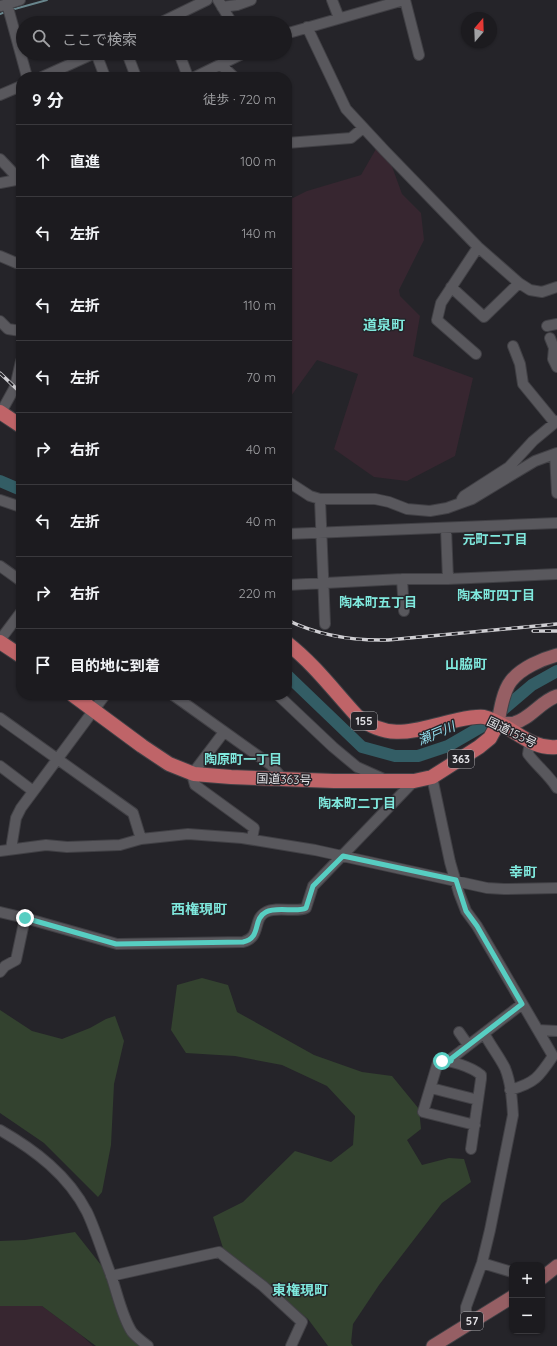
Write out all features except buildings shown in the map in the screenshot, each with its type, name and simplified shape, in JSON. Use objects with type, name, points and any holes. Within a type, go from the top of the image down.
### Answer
[{"type":"highway","points":[[0,413],[16,423]]},
{"type":"highway","points":[[0,641],[16,652]]},
{"type":"highway","name":"国道155号","points":[[292,647],[318,672],[357,716],[364,722],[381,730],[394,732],[413,731],[470,717],[484,718],[498,723],[530,742],[542,746],[557,747]]},
{"type":"highway","name":"国道363号","points":[[80,700],[142,746],[170,764],[194,774],[231,777],[414,781],[432,777],[479,747],[490,738],[498,723]]},
{"type":"main road","points":[[557,655],[524,669],[510,682],[502,704],[498,723],[513,723],[523,719],[551,698],[557,696]]},
{"type":"main road","points":[[545,1276],[557,1266]]},
{"type":"main road","name":"57","points":[[433,1346],[510,1298]]},
{"type":"street","points":[[0,20],[7,10],[20,0]]},
{"type":"street","points":[[176,16],[207,0]]},
{"type":"street","points":[[228,16],[220,4],[251,0]]},
{"type":"street","points":[[332,0],[339,18]]},
{"type":"street","points":[[366,12],[368,6],[377,0]]},
{"type":"street","points":[[292,32],[404,0],[419,55]]},
{"type":"street","points":[[7,10],[16,40]]},
{"type":"street","points":[[307,27],[346,109],[363,128],[478,247],[519,283],[530,290],[542,292],[557,287]]},
{"type":"street","points":[[22,60],[26,72]]},
{"type":"street","points":[[53,72],[80,60]]},
{"type":"street","points":[[99,60],[103,72]]},
{"type":"street","points":[[130,60],[134,72]]},
{"type":"street","points":[[182,60],[186,72]]},
{"type":"street","points":[[206,72],[231,60]]},
{"type":"street","points":[[221,65],[229,72]]},
{"type":"street","points":[[0,95],[16,88]]},
{"type":"street","points":[[292,142],[351,138],[363,128]]},
{"type":"street","points":[[0,159],[16,175]]},
{"type":"street","points":[[0,183],[16,180]]},
{"type":"street","points":[[476,354],[437,320],[441,303],[478,247]]},
{"type":"street","points":[[0,256],[16,263]]},
{"type":"street","points":[[451,287],[484,317],[519,283]]},
{"type":"street","points":[[0,321],[8,329],[16,330]]},
{"type":"street","points":[[550,338],[554,348],[553,358],[557,367]]},
{"type":"street","points":[[459,505],[464,496],[509,467],[533,441],[556,422],[523,384],[520,364],[513,346]]},
{"type":"street","points":[[0,413],[16,388]]},
{"type":"street","points":[[292,484],[310,496],[320,499],[375,499],[389,502],[407,509],[430,511],[459,505],[472,499],[535,461],[556,454],[557,493]]},
{"type":"street","points":[[320,499],[325,624]]},
{"type":"street","points":[[0,500],[16,505]]},
{"type":"street","points":[[292,534],[322,534],[557,523]]},
{"type":"street","points":[[446,528],[448,579]]},
{"type":"street","points":[[0,566],[16,577]]},
{"type":"street","points":[[292,585],[402,579],[448,579],[557,574]]},
{"type":"street","points":[[402,579],[404,611]]},
{"type":"street","points":[[0,641],[16,619]]},
{"type":"street","points":[[11,850],[16,818],[21,808],[102,700]]},
{"type":"street","points":[[180,700],[271,765],[283,779]]},
{"type":"street","points":[[283,700],[333,747],[357,767],[390,781]]},
{"type":"street","points":[[0,718],[132,813],[141,839]]},
{"type":"street","points":[[224,732],[196,769],[193,778],[196,785],[254,828],[252,839]]},
{"type":"street","points":[[530,742],[528,754],[537,766],[551,778],[557,788]]},
{"type":"street","points":[[0,766],[33,791]]},
{"type":"street","points":[[432,777],[450,862],[466,911],[477,926],[552,1056],[538,1077],[525,1086],[510,1090]]},
{"type":"street","points":[[0,912],[116,944],[249,941],[255,934],[259,919],[264,912],[286,908],[302,910],[306,908],[313,886],[414,781]]},
{"type":"street","points":[[0,851],[46,845],[67,847],[120,846],[141,839],[188,834],[252,839],[304,848],[487,888],[557,888]]},
{"type":"street","points":[[0,972],[5,966],[16,960],[25,918]]},
{"type":"street","points":[[451,1061],[452,1058],[468,1045],[522,1004]]},
{"type":"street","points":[[538,1030],[557,1031]]},
{"type":"street","points":[[459,1032],[468,1045]]},
{"type":"street","points":[[470,1323],[466,1318],[466,1307],[482,1263],[490,1230],[512,1115],[512,1099],[504,1068],[484,1033]]},
{"type":"street","points":[[471,1149],[475,1125],[478,1100],[482,1079],[481,1075],[451,1061],[438,1062],[423,1112],[475,1125]]},
{"type":"street","points":[[430,1088],[478,1100]]},
{"type":"street","points":[[0,1130],[20,1141],[42,1157],[55,1169],[75,1193],[87,1212],[122,1309],[133,1332],[148,1346]]},
{"type":"street","points":[[111,1276],[219,1252],[263,1286],[302,1322],[291,1346]]},
{"type":"street","points":[[482,1263],[509,1271]]},
{"type":"shaded area","points":[[376,149],[390,161],[402,194],[421,213],[424,240],[399,290],[400,296],[420,316],[413,356],[473,378],[455,456],[407,481],[374,477],[334,449],[358,374],[317,360],[292,395],[292,198],[307,191],[361,175]]},
{"type":"shaded area","points":[[0,1306],[42,1306],[81,1335],[93,1346],[0,1346]]},
{"type":"green space","points":[[202,978],[228,985],[237,1012],[314,1055],[362,1072],[392,1076],[419,1109],[421,1129],[407,1140],[422,1165],[449,1158],[464,1159],[471,1182],[442,1203],[379,1285],[353,1324],[351,1343],[353,1346],[328,1346],[308,1319],[224,1251],[213,1217],[243,1202],[295,1151],[331,1162],[353,1145],[355,1116],[327,1086],[282,1065],[235,1056],[186,1053],[171,1030],[177,985]]},
{"type":"green space","points":[[0,1010],[32,1031],[62,1039],[115,1016],[124,1041],[114,1084],[111,1145],[102,1192],[98,1197],[44,1143],[0,1113]]},
{"type":"green space","points":[[75,1232],[105,1270],[144,1346],[96,1346],[42,1306],[0,1306],[0,1241],[25,1240]]},
{"type":"waterway","points":[[11,10],[47,0]]},
{"type":"waterway","points":[[0,14],[5,12]]},
{"type":"waterway","name":"瀬戸川","points":[[0,481],[16,488]]},
{"type":"waterway","name":"瀬戸川","points":[[292,680],[362,747],[395,756],[418,756],[448,746],[486,724],[532,685],[557,671]]},
{"type":"railway","points":[[0,373],[16,388]]},
{"type":"railway","points":[[292,622],[324,634],[362,640],[388,640],[557,624]]},
{"type":"railway","points":[[533,631],[557,631]]},
{"type":"district","name":"道泉町","points":[[384,325]]},
{"type":"district","name":"元町二丁目","points":[[495,539]]},
{"type":"district","name":"陶本町四丁目","points":[[496,595]]},
{"type":"district","name":"陶本町五丁目","points":[[378,602]]},
{"type":"district","name":"山脇町","points":[[466,664]]},
{"type":"district","name":"陶原町一丁目","points":[[243,759]]},
{"type":"district","name":"陶本町二丁目","points":[[357,803]]},
{"type":"district","name":"幸町","points":[[523,872]]},
{"type":"district","name":"西権現町","points":[[199,909]]},
{"type":"district","name":"東権現町","points":[[300,1290]]},
{"type":"route","points":[[25,918],[116,944],[243,942],[249,941],[255,934],[259,919],[264,912],[286,908],[302,910],[306,908],[313,886],[343,856],[456,880],[466,911],[477,926],[522,1004],[452,1058],[451,1061],[442,1061]]}]
